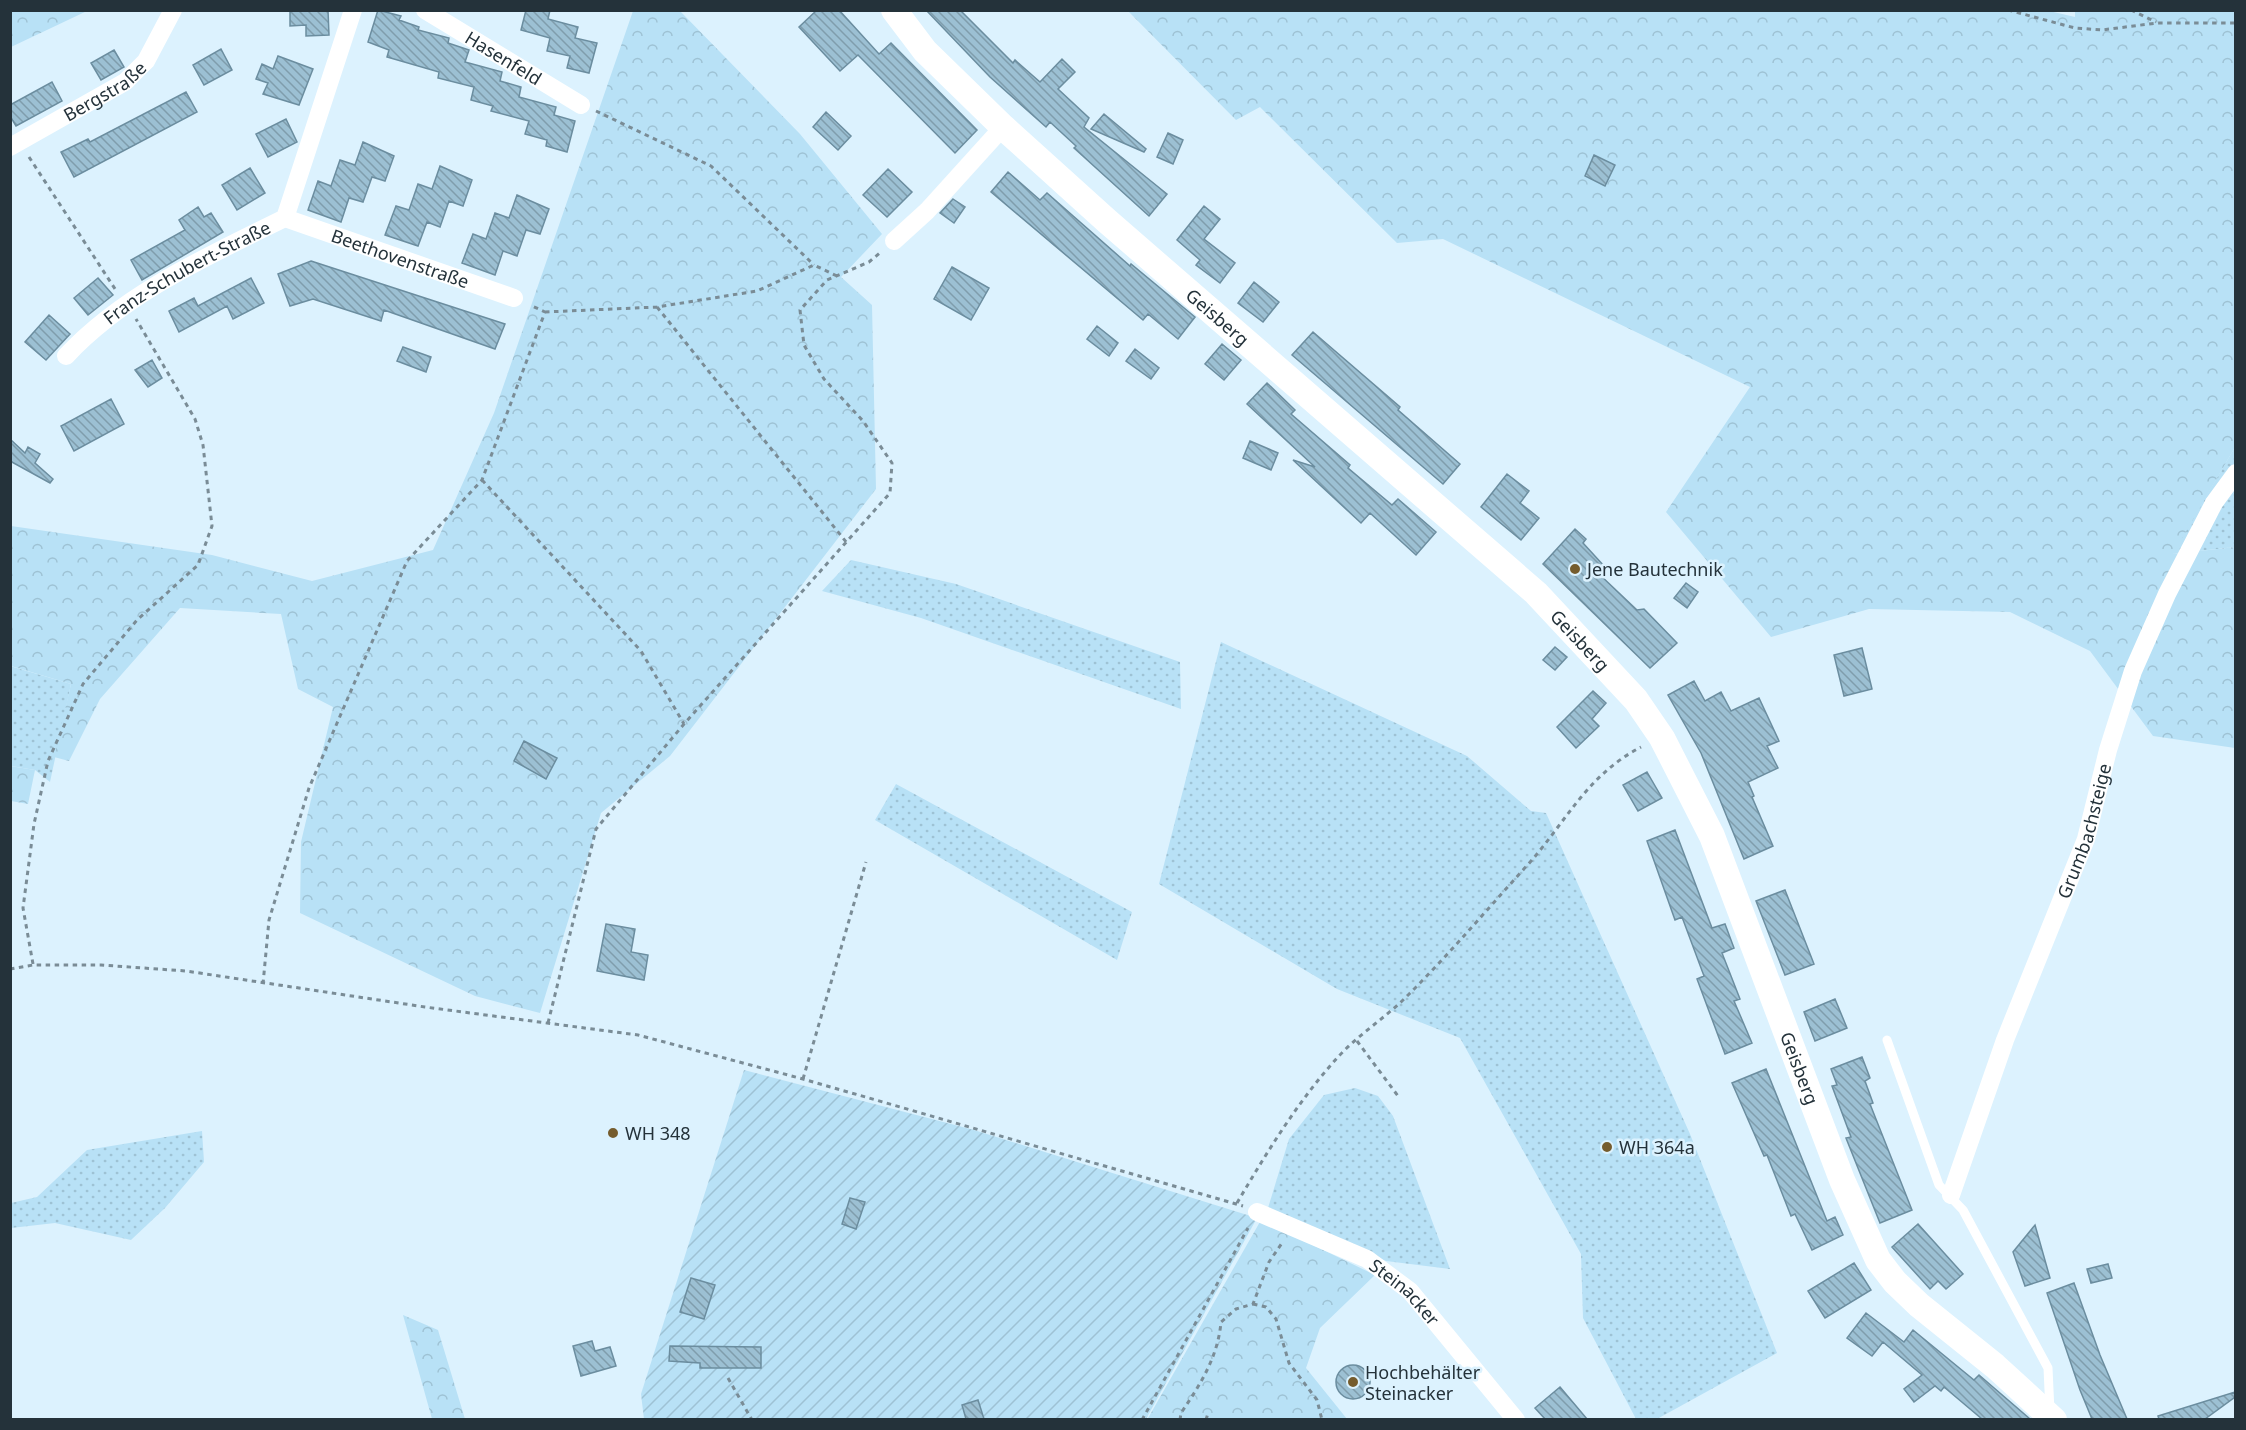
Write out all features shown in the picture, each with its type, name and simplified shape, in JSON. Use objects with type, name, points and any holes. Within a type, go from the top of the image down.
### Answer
[{"type":"street","name":"Bergstraße","points":[[15,145],[125,82],[146,61],[172,10]]},
{"type":"street","name":"Franz-Schubert-Straße","points":[[66,356],[83,338],[126,303],[230,245],[285,218],[353,10]]},
{"type":"street","name":"Hasenfeld","points":[[425,10],[581,105]]},
{"type":"street","name":"Geisberg","points":[[894,10],[925,51],[1003,127],[1107,221],[1536,593],[1636,700],[1662,738],[1712,836],[1842,1179],[1878,1260],[1895,1282],[1919,1305],[1995,1366],[2052,1417]]},
{"type":"street","points":[[894,241],[927,211],[1003,127]]},
{"type":"street","name":"Beethovenstraße","points":[[285,218],[514,298]]},
{"type":"street","name":"Grumbachsteige","points":[[1951,1196],[2005,1040],[2086,839],[2108,750],[2133,671],[2167,594],[2214,503],[2235,473]]},
{"type":"street","name":"Steinacker","points":[[1257,1212],[1367,1259],[1410,1290],[1516,1419]]},
{"type":"lane","points":[[1887,1040],[1939,1185],[1963,1210],[2048,1368],[2052,1417]]},
{"type":"path","points":[[2008,10],[2102,30],[2157,23],[2235,23]]},
{"type":"path","points":[[2131,10],[2157,23]]},
{"type":"path","points":[[581,105],[711,166],[814,265],[837,276]]},
{"type":"path","points":[[15,145],[126,303],[195,419],[203,445],[212,526],[198,565],[137,620],[83,684],[48,761],[34,824],[23,908],[33,965]]},
{"type":"path","points":[[548,1023],[596,829],[684,724],[890,493],[892,463],[864,421],[824,379],[804,345],[800,310],[827,280],[869,262],[894,241]]},
{"type":"path","points":[[514,298],[545,312],[657,307],[757,291],[814,265]]},
{"type":"path","points":[[657,307],[847,543]]},
{"type":"path","points":[[263,984],[269,920],[309,788],[407,561],[482,480],[545,312]]},
{"type":"path","points":[[482,480],[641,651],[684,724]]},
{"type":"path","points":[[1237,1203],[1290,1117],[1339,1055],[1423,980],[1542,850],[1572,806],[1606,768],[1662,738]]},
{"type":"path","points":[[802,1079],[866,862]]},
{"type":"path","points":[[10,969],[33,965],[101,965],[186,971],[263,984],[638,1035],[802,1079],[1237,1203],[1257,1212],[1142,1419]]},
{"type":"path","points":[[1357,1041],[1398,1096]]},
{"type":"path","points":[[1253,1304],[1269,1262],[1281,1244]]},
{"type":"path","points":[[1180,1419],[1181,1413],[1220,1343],[1221,1322],[1227,1314],[1253,1304],[1266,1307],[1276,1319],[1289,1363],[1317,1400],[1322,1419]]},
{"type":"path","points":[[728,1378],[752,1419]]},
{"type":"path","points":[[1206,1419],[1208,1413]]},
{"type":"green space","points":[[11,10],[87,10],[87,11],[11,47]]},
{"type":"green space","points":[[2045,10],[2075,17],[2075,10],[2235,11],[2235,447],[2173,554],[2235,547],[2235,748],[2153,736],[2090,651],[2010,612],[1869,609],[1771,637],[1666,512],[1750,387],[1443,239],[1397,243],[1260,107],[1236,120],[1128,11]]},
{"type":"green space","points":[[633,11],[680,11],[800,134],[882,234],[841,277],[872,305],[876,489],[670,756],[601,813],[540,1013],[475,996],[300,913],[301,842],[333,707],[298,689],[281,614],[180,608],[100,699],[69,761],[54,757],[71,684],[11,666],[11,526],[212,555],[312,581],[433,550],[494,413]]},
{"type":"green space","points":[[2235,447],[2235,547],[2172,554]]},
{"type":"green space","points":[[851,560],[956,584],[1180,662],[1181,709],[921,618],[822,591]]},
{"type":"green space","points":[[1221,642],[1467,756],[1531,811],[1546,813],[1690,1134],[1777,1353],[1657,1419],[1636,1419],[1583,1318],[1581,1254],[1460,1038],[1337,989],[1159,884]]},
{"type":"green space","points":[[10,666],[71,684],[50,782],[35,770],[11,766]]},
{"type":"green space","points":[[10,766],[35,770],[28,804],[11,801]]},
{"type":"green space","points":[[896,784],[1132,912],[1117,960],[875,820]]},
{"type":"green space","points":[[744,1070],[974,1130],[1257,1218],[1146,1419],[644,1419],[641,1394]]},
{"type":"green space","points":[[1355,1088],[1378,1096],[1393,1116],[1450,1269],[1386,1261],[1268,1208],[1289,1139],[1324,1095]]},
{"type":"green space","points":[[202,1131],[204,1162],[165,1208],[131,1240],[55,1223],[11,1228],[11,1203],[37,1197],[87,1150]]},
{"type":"green space","points":[[1261,1220],[1375,1275],[1320,1328],[1306,1368],[1347,1419],[1147,1420]]},
{"type":"green space","points":[[403,1315],[438,1330],[465,1419],[432,1419]]},
{"type":"building","points":[[290,10],[328,10],[329,35],[306,36],[306,25],[290,26]]},
{"type":"building","points":[[378,10],[401,16],[399,20],[419,27],[418,30],[449,38],[448,43],[469,50],[465,62],[502,72],[500,81],[521,87],[519,97],[556,107],[554,115],[575,121],[567,152],[546,146],[547,140],[525,134],[529,121],[491,111],[493,106],[471,100],[474,87],[438,78],[439,72],[387,57],[389,50],[368,42]]},
{"type":"building","points":[[526,10],[550,10],[548,19],[578,27],[575,38],[597,43],[589,73],[567,68],[570,56],[547,51],[550,38],[521,30]]},
{"type":"building","points":[[817,10],[839,10],[879,54],[891,43],[977,130],[955,153],[858,55],[840,71],[799,27]]},
{"type":"building","points":[[926,10],[960,10],[1013,63],[1015,60],[1040,82],[1062,59],[1075,72],[1058,89],[1089,118],[1084,127],[1167,194],[1149,216],[1074,148],[1076,146],[1050,122],[1046,127],[990,77]]},
{"type":"building","points":[[221,49],[232,70],[204,85],[193,65]]},
{"type":"building","points":[[114,50],[124,67],[101,80],[91,63]]},
{"type":"building","points":[[278,56],[313,69],[299,105],[263,94],[268,83],[256,79],[262,64],[273,69]]},
{"type":"building","points":[[52,82],[62,101],[16,126],[10,116],[10,105]]},
{"type":"building","points":[[186,92],[197,112],[74,177],[61,152],[88,139],[90,142]]},
{"type":"building","points":[[826,112],[851,136],[838,150],[813,127]]},
{"type":"building","points":[[1104,114],[1146,149],[1144,152],[1091,129]]},
{"type":"building","points":[[286,119],[297,142],[268,157],[256,134]]},
{"type":"building","points":[[1168,133],[1183,140],[1173,164],[1157,157]]},
{"type":"building","points":[[363,142],[394,156],[385,181],[372,177],[363,202],[349,198],[341,222],[308,210],[318,181],[331,186],[340,160],[355,165]]},
{"type":"building","points":[[1594,155],[1615,165],[1605,186],[1585,176]]},
{"type":"building","points":[[440,166],[472,180],[463,206],[449,201],[440,227],[427,222],[418,246],[385,235],[396,206],[409,210],[418,184],[432,189]]},
{"type":"building","points":[[250,168],[265,193],[237,210],[222,185]]},
{"type":"building","points":[[888,169],[912,192],[887,217],[863,195]]},
{"type":"building","points":[[1008,172],[1040,200],[1047,193],[1130,266],[1131,264],[1195,317],[1178,339],[1148,314],[1143,320],[991,192]]},
{"type":"building","points":[[517,195],[549,209],[540,234],[526,230],[517,256],[503,251],[495,275],[462,263],[473,234],[486,239],[495,213],[509,218]]},
{"type":"building","points":[[953,199],[965,207],[954,223],[940,213]]},
{"type":"building","points":[[1204,206],[1220,219],[1204,239],[1235,263],[1220,283],[1196,265],[1200,260],[1177,240]]},
{"type":"building","points":[[198,207],[204,217],[211,213],[223,232],[142,280],[131,260],[185,230],[179,220]]},
{"type":"building","points":[[311,261],[505,324],[495,349],[384,310],[381,321],[313,299],[290,306],[278,274]]},
{"type":"building","points":[[952,267],[989,288],[971,320],[934,299]]},
{"type":"building","points":[[98,278],[113,295],[88,315],[74,298]]},
{"type":"building","points":[[251,278],[264,303],[233,319],[227,306],[179,332],[169,311],[194,298],[198,306]]},
{"type":"building","points":[[1254,282],[1279,302],[1263,322],[1238,303]]},
{"type":"building","points":[[49,315],[70,334],[46,360],[25,342]]},
{"type":"building","points":[[1097,326],[1118,343],[1109,356],[1087,339]]},
{"type":"building","points":[[1313,332],[1400,407],[1398,410],[1460,464],[1443,484],[1292,355]]},
{"type":"building","points":[[1222,344],[1241,360],[1224,380],[1205,364]]},
{"type":"building","points":[[403,347],[431,357],[426,372],[397,361]]},
{"type":"building","points":[[1135,349],[1159,368],[1151,379],[1126,361]]},
{"type":"building","points":[[152,360],[162,378],[148,387],[135,370]]},
{"type":"building","points":[[1267,383],[1295,410],[1291,414],[1350,465],[1348,468],[1392,505],[1398,499],[1436,532],[1416,555],[1370,513],[1361,523],[1293,460],[1315,467],[1247,404]]},
{"type":"building","points":[[111,399],[124,424],[74,451],[61,426]]},
{"type":"building","points":[[10,439],[25,453],[28,447],[40,454],[35,463],[53,479],[50,483],[10,461]]},
{"type":"building","points":[[1250,441],[1278,453],[1271,470],[1243,458]]},
{"type":"building","points":[[1507,474],[1529,491],[1520,503],[1539,518],[1521,540],[1481,507]]},
{"type":"building","points":[[1575,529],[1586,539],[1583,543],[1605,567],[1599,574],[1637,610],[1644,609],[1677,643],[1650,668],[1543,564]]},
{"type":"building","points":[[1686,583],[1698,592],[1687,608],[1674,598]]},
{"type":"building","points":[[1555,647],[1567,657],[1555,670],[1543,660]]},
{"type":"building","points":[[1862,648],[1872,689],[1844,696],[1834,655]]},
{"type":"building","points":[[1694,681],[1705,701],[1721,692],[1731,711],[1759,698],[1779,741],[1767,746],[1778,768],[1748,782],[1773,846],[1744,859],[1701,753],[1668,695]]},
{"type":"building","points":[[1593,691],[1606,703],[1592,719],[1599,726],[1576,748],[1557,727]]},
{"type":"building","points":[[524,741],[557,758],[546,779],[514,761]]},
{"type":"building","points":[[1647,772],[1662,798],[1638,811],[1623,785]]},
{"type":"building","points":[[1675,830],[1712,928],[1725,924],[1734,948],[1722,953],[1740,999],[1734,1001],[1752,1043],[1725,1054],[1697,979],[1704,976],[1682,917],[1675,920],[1647,841]]},
{"type":"building","points":[[1785,890],[1814,964],[1785,975],[1756,901]]},
{"type":"building","points":[[606,924],[635,929],[631,952],[648,955],[644,980],[597,971]]},
{"type":"building","points":[[1835,999],[1847,1028],[1815,1041],[1804,1012]]},
{"type":"building","points":[[1862,1057],[1870,1078],[1865,1081],[1873,1103],[1870,1104],[1912,1210],[1880,1223],[1846,1138],[1851,1137],[1832,1086],[1837,1085],[1831,1069]]},
{"type":"building","points":[[1766,1069],[1827,1221],[1835,1217],[1843,1235],[1812,1250],[1795,1214],[1791,1216],[1767,1155],[1764,1156],[1732,1083]]},
{"type":"building","points":[[850,1198],[865,1202],[856,1229],[842,1224]]},
{"type":"building","points":[[1918,1224],[1963,1274],[1946,1289],[1938,1281],[1930,1289],[1892,1247]]},
{"type":"building","points":[[2035,1225],[2050,1278],[2025,1286],[2013,1252]]},
{"type":"building","points":[[1854,1263],[1871,1290],[1825,1318],[1808,1291]]},
{"type":"building","points":[[2108,1264],[2112,1278],[2091,1283],[2087,1269]]},
{"type":"building","points":[[691,1278],[715,1285],[704,1319],[680,1312]]},
{"type":"building","points":[[2074,1283],[2100,1355],[2127,1419],[2092,1419],[2080,1390],[2047,1293]]},
{"type":"building","points":[[1866,1313],[1904,1342],[1913,1330],[1974,1380],[1979,1375],[2030,1419],[1982,1419],[1944,1387],[1941,1391],[1935,1386],[1914,1402],[1904,1389],[1922,1375],[1883,1342],[1872,1356],[1847,1338]]},
{"type":"building","points":[[592,1341],[595,1351],[610,1347],[616,1366],[581,1376],[573,1346]]},
{"type":"building","points":[[670,1346],[761,1347],[761,1368],[700,1368],[700,1363],[669,1361]]},
{"type":"building","name":"Hochbehälter Steinacker","points":[[1353,1365],[1365,1370],[1370,1382],[1365,1394],[1353,1399],[1341,1394],[1336,1382],[1341,1370]]},
{"type":"building","points":[[1560,1387],[1587,1419],[1545,1419],[1535,1408]]},
{"type":"building","points":[[2235,1392],[2235,1397],[2205,1419],[2159,1419],[2158,1416]]},
{"type":"building","points":[[978,1400],[984,1419],[966,1419],[962,1405]]},
{"type":"place","name":"Jene Bautechnik","points":[[1575,569]]},
{"type":"place","name":"WH 348","points":[[613,1133]]},
{"type":"place","name":"WH 364a","points":[[1607,1147]]},
{"type":"place","name":"Hochbehälter Steinacker","points":[[1353,1382]]}]
